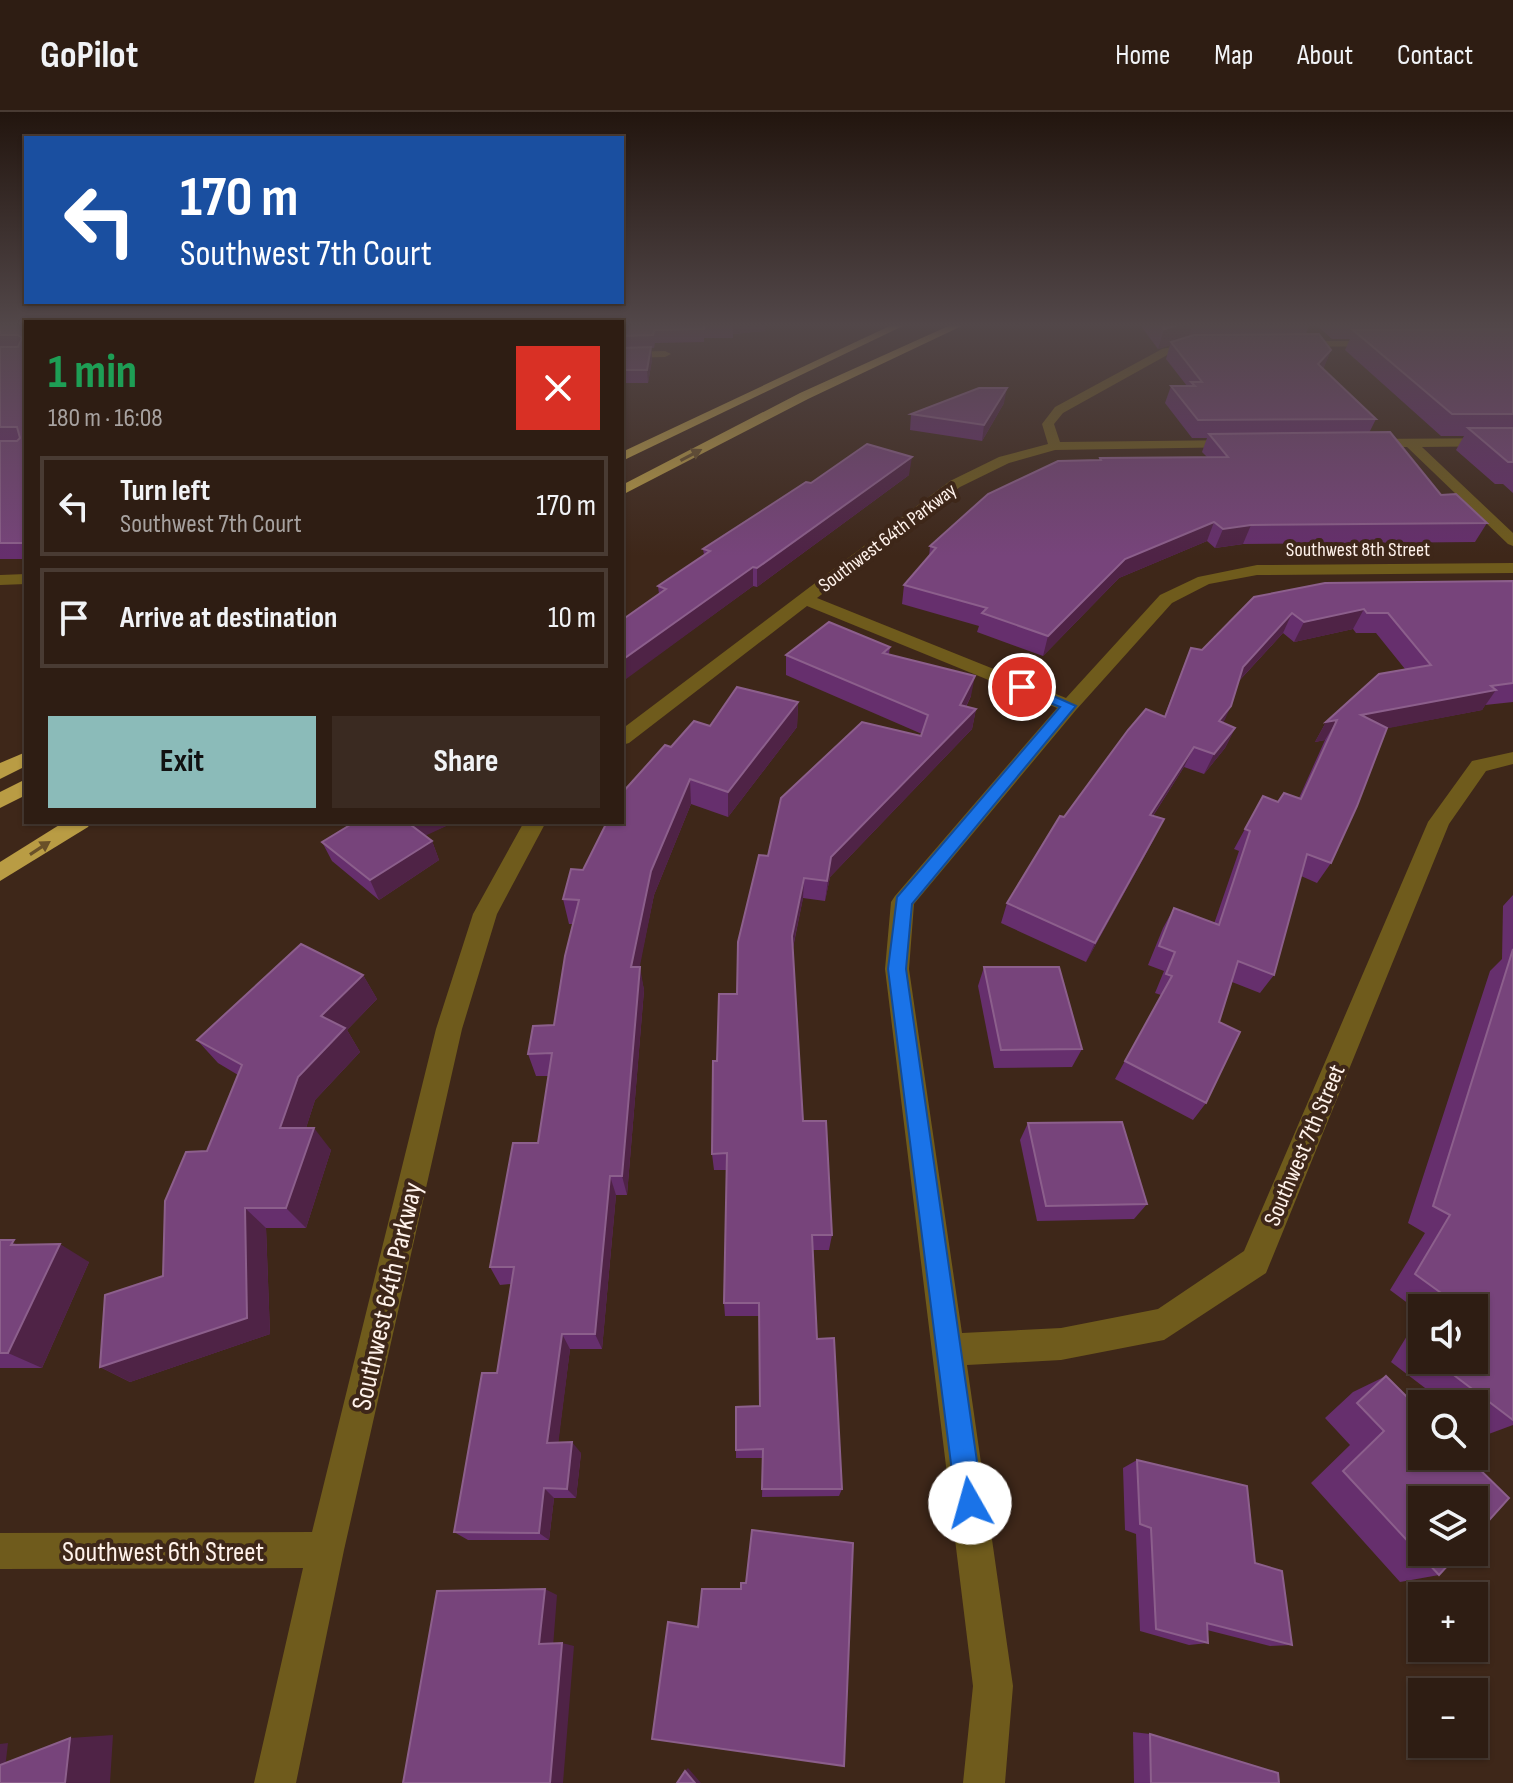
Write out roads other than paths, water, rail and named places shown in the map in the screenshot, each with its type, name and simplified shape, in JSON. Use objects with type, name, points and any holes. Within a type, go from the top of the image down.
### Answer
[{"type":"highway","points":[[624,456],[736,401]]},
{"type":"highway","points":[[624,490],[794,401]]},
{"type":"highway","points":[[0,772],[24,759]]},
{"type":"highway","points":[[0,801],[24,787]]},
{"type":"highway","points":[[0,873],[77,824]]},
{"type":"street","points":[[1055,446],[1048,424],[1059,410],[1075,401]]},
{"type":"street","points":[[1348,443],[1513,442]]},
{"type":"street","points":[[1411,443],[1513,541]]},
{"type":"street","name":"Southwest 64th Parkway","points":[[624,737],[955,484],[1004,460],[1055,446],[1254,444]]},
{"type":"street","name":"Southwest 8th Street","points":[[984,1783],[993,1686],[897,969],[903,902],[1069,706],[1166,599],[1204,580],[1257,570],[1513,568]]},
{"type":"street","points":[[0,580],[24,579]]},
{"type":"street","points":[[805,599],[1069,706]]},
{"type":"street","name":"Southwest 7th Street","points":[[950,1350],[1061,1344],[1164,1324],[1255,1262],[1439,822],[1479,766],[1513,758]]},
{"type":"street","name":"Southwest 64th Parkway","points":[[275,1783],[326,1550],[449,1029],[485,914],[534,824]]},
{"type":"street","name":"Southwest 6th Street","points":[[0,1551],[326,1550]]}]
